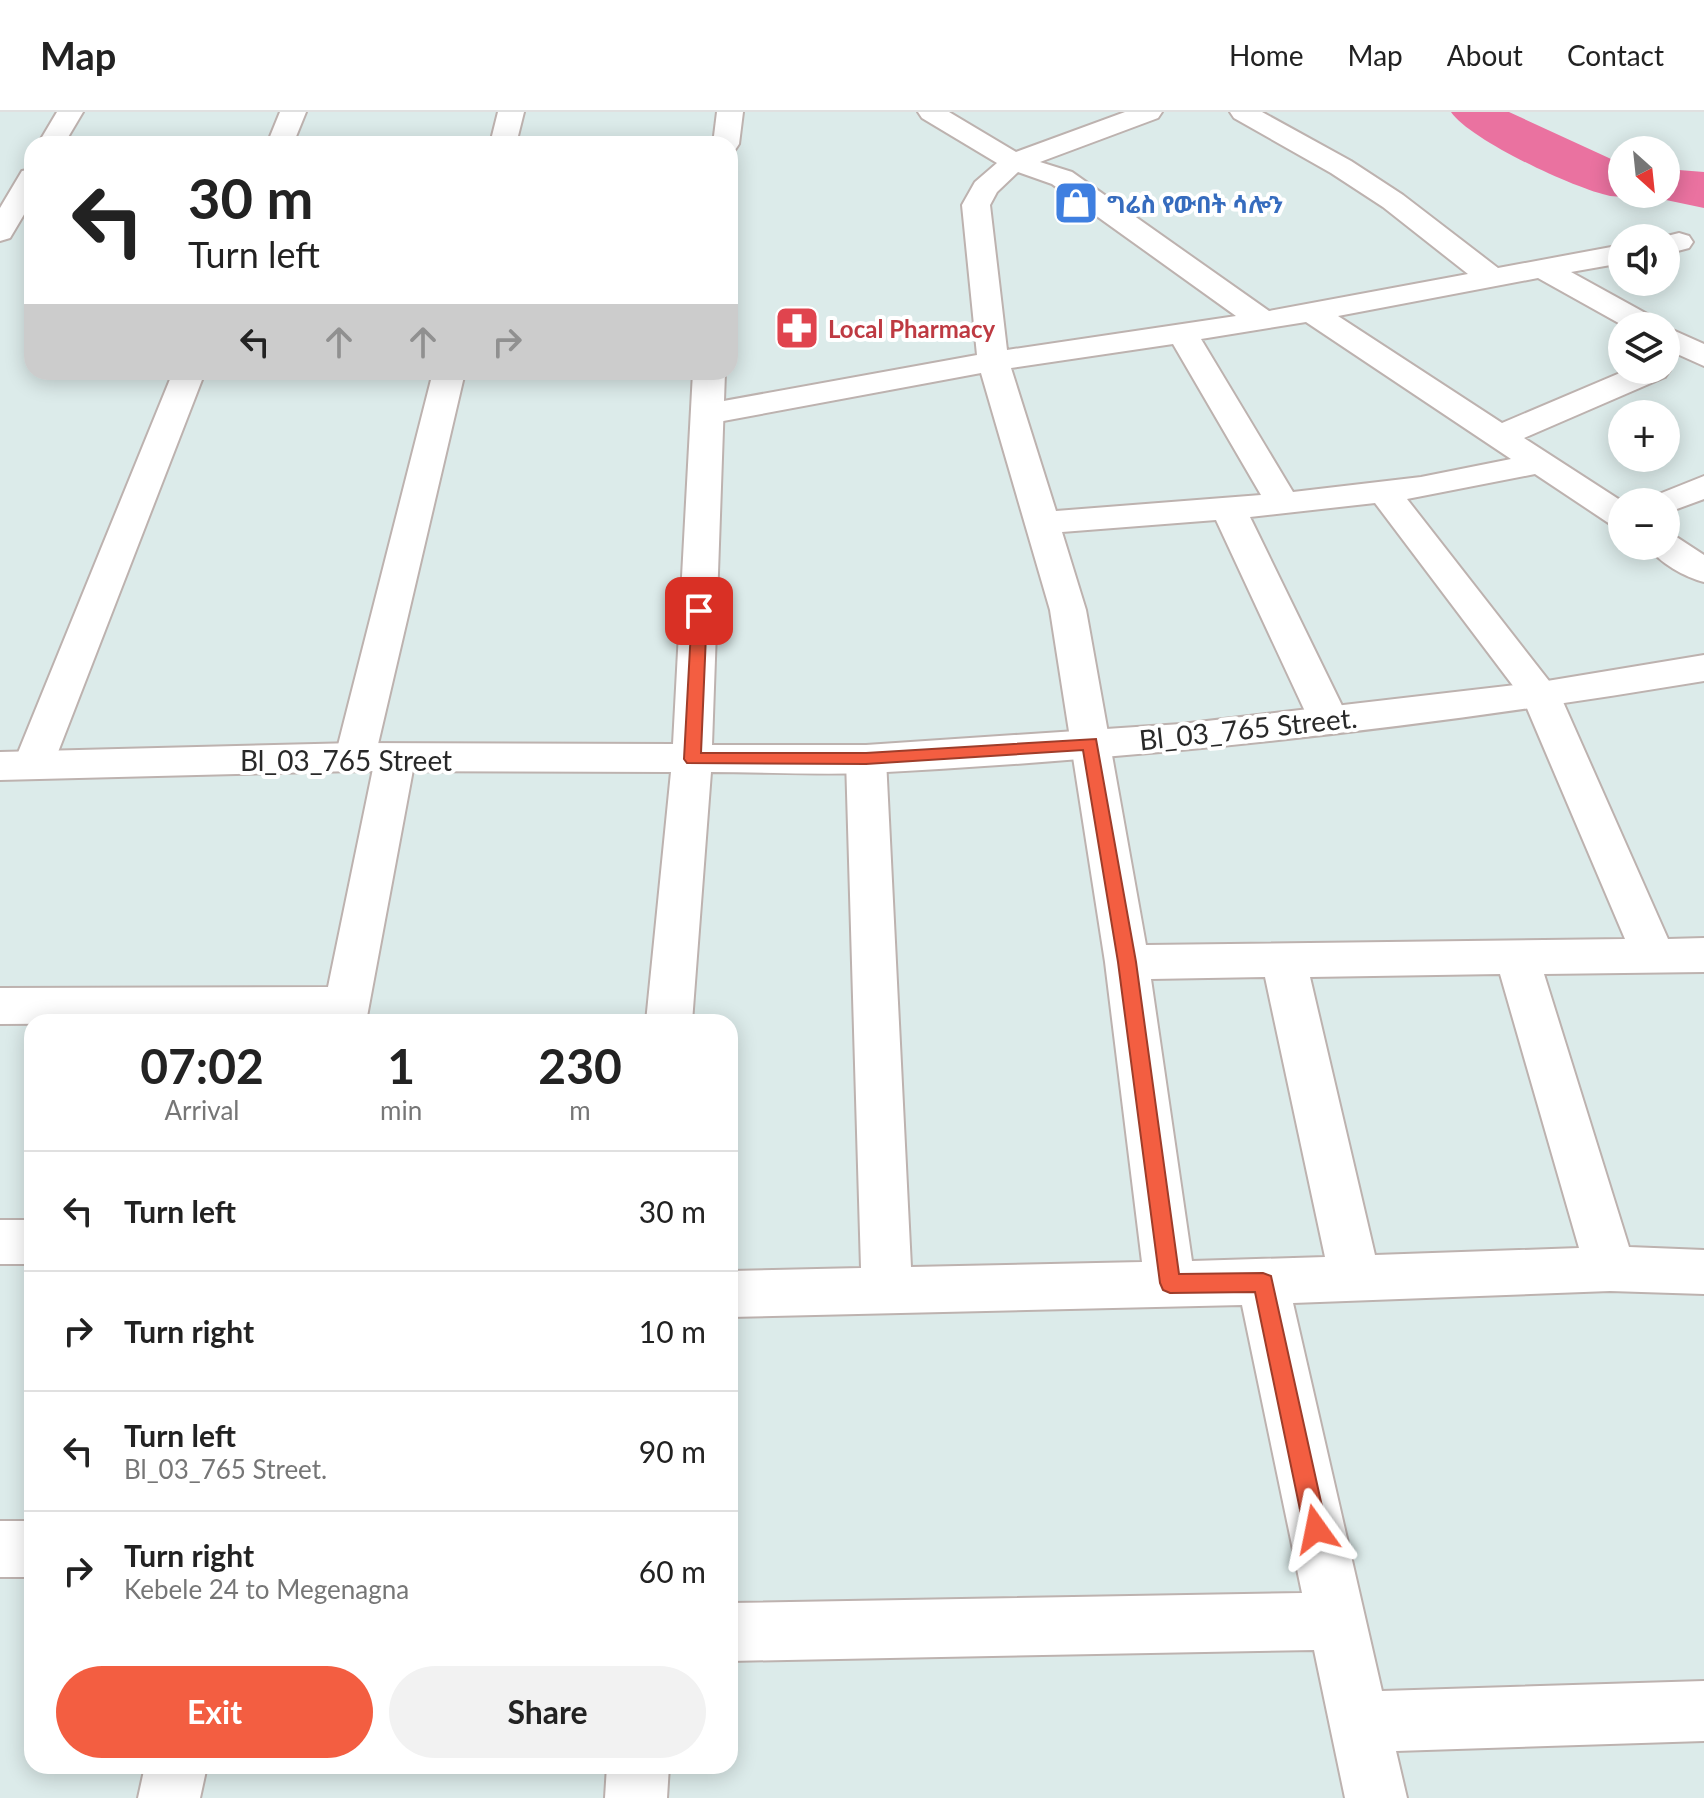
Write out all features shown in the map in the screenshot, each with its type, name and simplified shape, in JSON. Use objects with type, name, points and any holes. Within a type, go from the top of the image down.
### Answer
[{"type":"street","points":[[56,136],[70,112]]},
{"type":"street","points":[[283,136],[293,112]]},
{"type":"street","points":[[505,136],[511,112]]},
{"type":"street","points":[[727,136],[730,112]]},
{"type":"street","points":[[931,112],[1014,162],[1062,178],[1263,321]]},
{"type":"street","points":[[1149,112],[1014,162],[985,188],[976,205],[982,291],[993,361],[1068,610],[1127,962],[1170,1283]]},
{"type":"street","points":[[1243,112],[1341,167],[1393,201],[1495,280]]},
{"type":"street","points":[[0,232],[24,191]]},
{"type":"street","points":[[707,414],[993,361],[1263,321],[1608,257]]},
{"type":"street","points":[[1543,269],[1621,312]]},
{"type":"street","points":[[1311,312],[1608,508]]},
{"type":"street","points":[[1182,333],[1283,504]]},
{"type":"street","points":[[1680,343],[1700,354]]},
{"type":"street","points":[[1680,360],[1700,354]]},
{"type":"street","points":[[17,766],[186,380]]},
{"type":"street","points":[[0,1006],[345,1014],[375,758],[447,380]]},
{"type":"street","points":[[670,1014],[692,759],[709,380]]},
{"type":"street","points":[[1500,436],[1621,384]]},
{"type":"street","points":[[1043,523],[1283,504],[1421,487],[1541,463]]},
{"type":"street","points":[[1680,497],[1704,486]]},
{"type":"street","points":[[1383,491],[1541,695],[1654,956]]},
{"type":"street","points":[[1229,510],[1329,720]]},
{"type":"street","points":[[1680,555],[1704,571]]},
{"type":"street","name":"Bl_03_765 Street.","points":[[692,759],[866,759],[1090,743],[1329,720],[1541,695],[1704,668]]},
{"type":"street","name":"Bl_03_765 Street","points":[[17,766],[375,758],[692,759]]},
{"type":"street","points":[[866,759],[887,1292]]},
{"type":"street","points":[[1127,962],[1704,955]]},
{"type":"street","points":[[1517,958],[1610,1269]]},
{"type":"street","points":[[1284,962],[1355,1277]]},
{"type":"street","points":[[0,1242],[24,1242]]},
{"type":"street","points":[[738,1294],[1263,1282],[1610,1269],[1704,1272]]},
{"type":"street","points":[[1263,1282],[1376,1798]]},
{"type":"street","points":[[0,1549],[24,1549]]},
{"type":"street","points":[[738,1632],[1335,1621]]},
{"type":"street","points":[[1360,1722],[1704,1711]]},
{"type":"street","points":[[169,1798],[174,1774]]},
{"type":"street","points":[[636,1798],[638,1774]]},
{"type":"waterway","points":[[1476,112],[1495,126],[1608,178]]},
{"type":"waterway","points":[[1680,186],[1700,187],[1704,192]]},
{"type":"place","name":"ግሬስ የውበት ሳሎን","points":[[1076,203]]},
{"type":"place","name":"Local Pharmacy","points":[[797,328]]},
{"type":"route","points":[[699,611],[692,759],[866,759],[1090,743],[1127,962],[1170,1283],[1263,1282],[1316,1529]]}]
